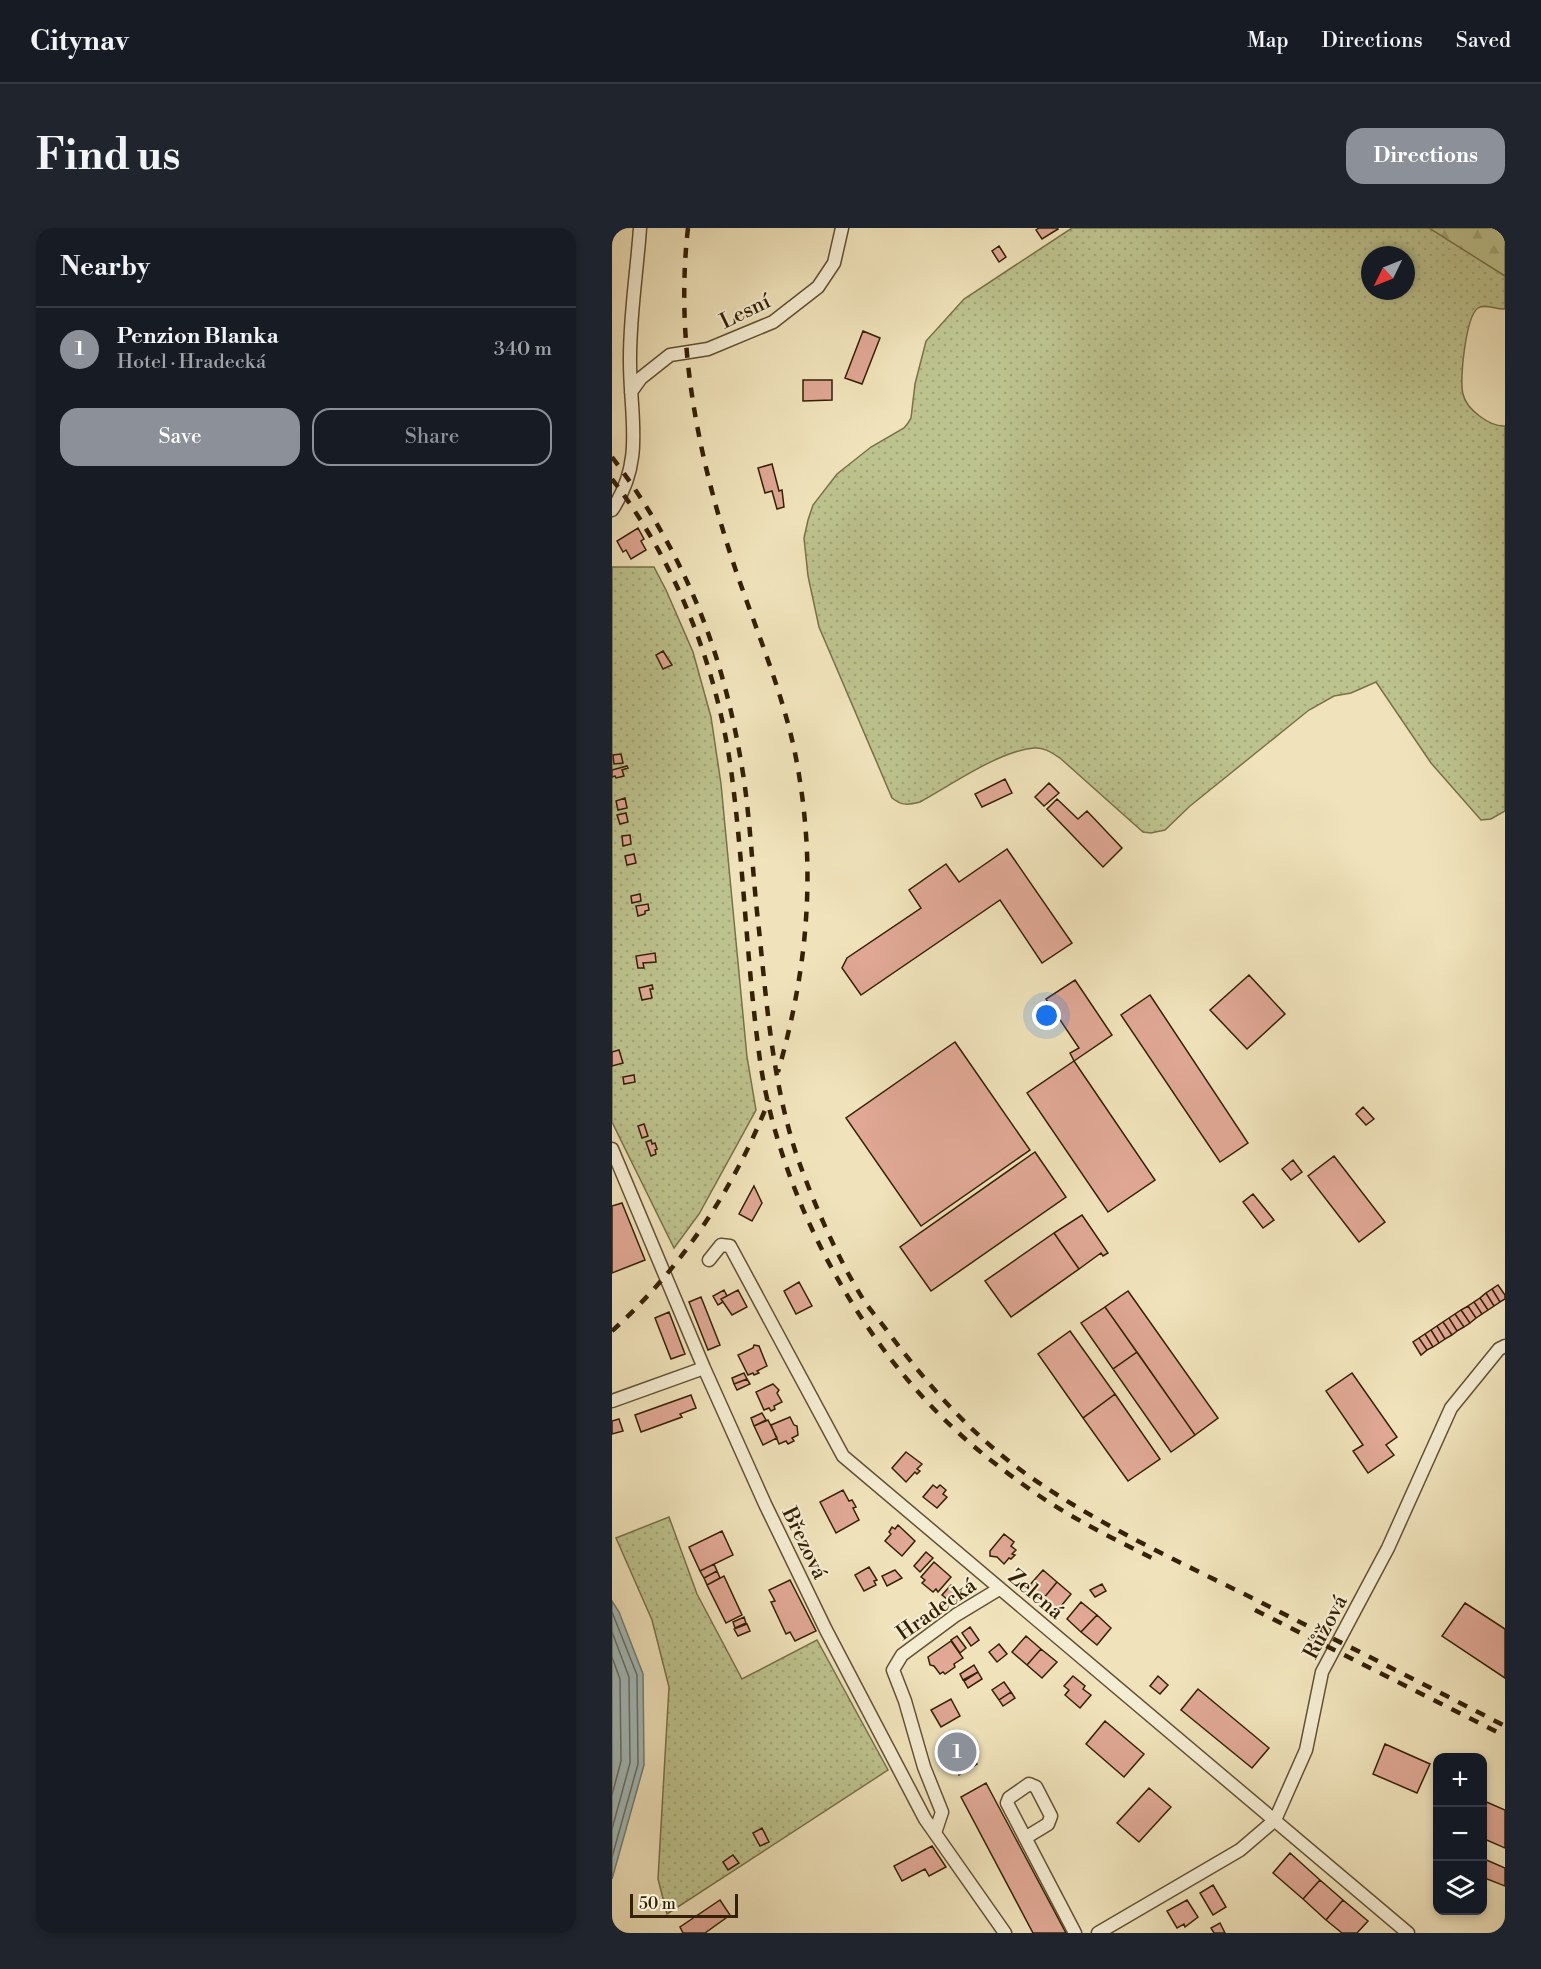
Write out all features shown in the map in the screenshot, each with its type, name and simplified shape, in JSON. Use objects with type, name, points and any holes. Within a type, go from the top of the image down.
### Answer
[{"type":"street","points":[[612,510],[628,479],[634,450],[630,357],[640,228]]},
{"type":"street","name":"Lesní","points":[[632,392],[641,378],[670,355],[708,349],[773,322],[818,287],[834,262],[842,228]]},
{"type":"street","name":"Březová","points":[[612,1149],[704,1368],[765,1504],[826,1630],[925,1820],[1005,1933]]},
{"type":"street","name":"Zelená","points":[[709,1260],[721,1245],[730,1246],[843,1456],[1408,1933]]},
{"type":"street","name":"Růžová","points":[[1098,1933],[1240,1850],[1275,1820],[1306,1750],[1322,1672],[1388,1548],[1451,1408],[1499,1349],[1505,1346]]},
{"type":"street","points":[[612,1401],[704,1368]]},
{"type":"street","name":"Hradecká","points":[[935,1833],[942,1812],[924,1767],[893,1670],[902,1655],[956,1615],[999,1589]]},
{"type":"street","points":[[1025,1838],[1075,1933]]},
{"type":"green space","points":[[1072,228],[1431,228],[1505,273],[1505,309],[1484,306],[1478,308],[1470,323],[1464,349],[1462,387],[1465,400],[1474,411],[1493,424],[1505,426],[1505,811],[1491,819],[1481,820],[1431,763],[1376,682],[1351,693],[1334,696],[1309,710],[1190,806],[1165,830],[1143,832],[1060,758],[1041,748],[1020,750],[1006,755],[960,778],[920,802],[905,804],[892,798],[819,627],[808,576],[804,538],[813,505],[837,474],[871,447],[904,428],[908,423],[911,418],[915,384],[926,341],[964,299]]},
{"type":"green space","points":[[1429,228],[1505,228],[1505,276]]},
{"type":"green space","points":[[612,567],[654,567],[693,652],[711,717],[721,784],[747,1057],[756,1110],[699,1214],[674,1248],[612,1122]]},
{"type":"green space","points":[[669,1517],[697,1594],[742,1679],[817,1640],[888,1770],[667,1914],[658,1879],[669,1687],[652,1620],[616,1538]]},
{"type":"water","points":[[612,1601],[619,1612],[643,1674],[644,1765],[612,1879]]},
{"type":"building","points":[[1039,228],[1058,229],[1042,239],[1036,230]]},
{"type":"building","points":[[999,246],[1006,257],[999,262],[992,251]]},
{"type":"building","points":[[863,331],[880,338],[862,384],[845,378]]},
{"type":"building","points":[[803,380],[832,380],[832,400],[803,401]]},
{"type":"building","points":[[772,464],[779,491],[782,490],[784,507],[777,509],[772,491],[765,493],[758,468]]},
{"type":"building","points":[[638,528],[644,539],[641,541],[646,550],[631,559],[626,550],[623,552],[617,541]]},
{"type":"building","points":[[663,651],[672,665],[663,669],[656,655]]},
{"type":"building","points":[[621,754],[623,763],[614,764],[613,755]]},
{"type":"building","points":[[627,766],[628,768],[622,770],[624,776],[612,777],[612,770]]},
{"type":"building","points":[[1005,779],[1012,793],[982,807],[975,794]]},
{"type":"building","points":[[1049,783],[1059,793],[1044,806],[1035,797]]},
{"type":"building","points":[[625,798],[627,808],[618,810],[616,801]]},
{"type":"building","points":[[1057,799],[1078,819],[1087,811],[1122,848],[1103,867],[1047,809]]},
{"type":"building","points":[[626,813],[628,822],[620,824],[617,815]]},
{"type":"building","points":[[630,835],[631,844],[623,846],[622,836]]},
{"type":"building","points":[[1007,849],[1072,943],[1042,963],[1000,900],[861,995],[842,968],[847,958],[921,908],[909,890],[946,864],[959,882]]},
{"type":"building","points":[[634,854],[636,863],[627,865],[625,856]]},
{"type":"building","points":[[640,894],[641,901],[632,903],[631,896]]},
{"type":"building","points":[[648,904],[649,910],[638,916],[636,906]]},
{"type":"building","points":[[655,953],[656,962],[643,963],[644,968],[638,968],[636,956]]},
{"type":"building","points":[[1249,975],[1285,1014],[1247,1049],[1210,1010]]},
{"type":"building","points":[[1075,980],[1112,1035],[1074,1061],[1070,1053],[1079,1048],[1046,999]]},
{"type":"building","points":[[652,985],[653,989],[650,989],[652,998],[642,1000],[639,988]]},
{"type":"building","points":[[1150,995],[1248,1143],[1220,1162],[1121,1015]]},
{"type":"building","points":[[955,1042],[1030,1150],[921,1226],[846,1118]]},
{"type":"building","points":[[619,1050],[623,1063],[612,1066],[612,1052]]},
{"type":"building","points":[[1074,1061],[1155,1180],[1108,1212],[1027,1093]]},
{"type":"building","points":[[634,1075],[635,1082],[624,1084],[623,1077]]},
{"type":"building","points":[[1363,1107],[1374,1119],[1366,1125],[1356,1114]]},
{"type":"building","points":[[644,1124],[648,1136],[642,1138],[638,1126]]},
{"type":"building","points":[[651,1140],[657,1149],[656,1154],[651,1156],[646,1142]]},
{"type":"building","points":[[1035,1152],[1066,1197],[931,1291],[900,1247]]},
{"type":"building","points":[[1334,1156],[1385,1222],[1359,1242],[1308,1176]]},
{"type":"building","points":[[1293,1160],[1302,1172],[1291,1180],[1282,1169]]},
{"type":"building","points":[[754,1186],[762,1203],[752,1221],[739,1214]]},
{"type":"building","points":[[1253,1194],[1274,1220],[1263,1228],[1243,1202]]},
{"type":"building","points":[[622,1203],[645,1260],[612,1273],[612,1206]]},
{"type":"building","points":[[1082,1215],[1108,1253],[1103,1256],[1101,1253],[1079,1269],[1054,1233]]},
{"type":"building","points":[[1054,1233],[1079,1269],[1011,1317],[985,1281]]},
{"type":"building","points":[[799,1282],[812,1306],[796,1314],[784,1291]]},
{"type":"building","points":[[1498,1285],[1505,1295],[1505,1299],[1500,1302],[1492,1289]]},
{"type":"building","points":[[1492,1289],[1500,1302],[1494,1306],[1486,1293]]},
{"type":"building","points":[[724,1290],[727,1296],[721,1299],[723,1302],[718,1305],[713,1296]]},
{"type":"building","points":[[738,1290],[747,1307],[732,1315],[721,1299]]},
{"type":"building","points":[[1128,1291],[1218,1418],[1195,1435],[1105,1307]]},
{"type":"building","points":[[1486,1293],[1494,1306],[1488,1310],[1480,1298]]},
{"type":"building","points":[[701,1297],[720,1345],[708,1350],[689,1302]]},
{"type":"building","points":[[1480,1298],[1488,1310],[1482,1314],[1474,1302]]},
{"type":"building","points":[[1474,1302],[1482,1314],[1476,1318],[1468,1306]]},
{"type":"building","points":[[1468,1306],[1476,1318],[1470,1323],[1461,1310]]},
{"type":"building","points":[[1105,1307],[1137,1352],[1113,1369],[1081,1323]]},
{"type":"building","points":[[1461,1310],[1470,1323],[1464,1327],[1455,1314]]},
{"type":"building","points":[[669,1312],[685,1354],[671,1359],[655,1318]]},
{"type":"building","points":[[1455,1314],[1464,1327],[1457,1331],[1449,1318]]},
{"type":"building","points":[[1449,1318],[1457,1331],[1452,1335],[1443,1322]]},
{"type":"building","points":[[1443,1322],[1452,1335],[1445,1339],[1437,1326]]},
{"type":"building","points":[[1437,1326],[1445,1339],[1439,1343],[1431,1330]]},
{"type":"building","points":[[1431,1330],[1439,1343],[1433,1347],[1425,1334]]},
{"type":"building","points":[[1070,1331],[1115,1394],[1083,1418],[1038,1354]]},
{"type":"building","points":[[1425,1334],[1433,1347],[1427,1350],[1419,1338]]},
{"type":"building","points":[[1419,1338],[1427,1350],[1421,1355],[1413,1342]]},
{"type":"building","points":[[754,1345],[759,1346],[767,1366],[757,1371],[759,1373],[748,1375],[738,1355],[753,1348]]},
{"type":"building","points":[[1137,1352],[1195,1435],[1171,1452],[1113,1369]]},
{"type":"building","points":[[744,1373],[747,1379],[734,1384],[732,1378]]},
{"type":"building","points":[[1352,1373],[1397,1437],[1386,1445],[1394,1455],[1368,1473],[1353,1451],[1363,1445],[1326,1391]]},
{"type":"building","points":[[747,1379],[750,1384],[737,1390],[734,1384]]},
{"type":"building","points":[[773,1384],[779,1390],[777,1393],[782,1402],[774,1406],[775,1409],[771,1411],[769,1408],[764,1410],[756,1392]]},
{"type":"building","points":[[1115,1394],[1160,1459],[1128,1481],[1083,1418]]},
{"type":"building","points":[[691,1395],[696,1408],[680,1414],[682,1417],[641,1432],[635,1415]]},
{"type":"building","points":[[762,1413],[766,1420],[754,1426],[751,1418]]},
{"type":"building","points":[[790,1417],[797,1426],[798,1435],[788,1444],[786,1441],[779,1444],[771,1425]]},
{"type":"building","points":[[619,1419],[623,1431],[612,1434],[612,1421]]},
{"type":"building","points":[[768,1420],[777,1438],[763,1445],[754,1426]]},
{"type":"building","points":[[906,1452],[922,1464],[917,1469],[920,1471],[917,1474],[915,1472],[906,1482],[892,1468]]},
{"type":"building","points":[[933,1485],[937,1488],[940,1485],[946,1490],[943,1494],[947,1497],[937,1508],[923,1497]]},
{"type":"building","points":[[843,1490],[849,1501],[852,1500],[856,1507],[853,1508],[859,1520],[836,1533],[820,1502]]},
{"type":"building","points":[[898,1525],[915,1541],[902,1556],[885,1541],[891,1534],[889,1532],[892,1527],[895,1529]]},
{"type":"building","points":[[722,1531],[733,1555],[700,1571],[689,1547]]},
{"type":"building","points":[[1004,1534],[1014,1542],[1011,1546],[1016,1550],[1012,1554],[1015,1555],[1004,1564],[997,1557],[990,1556],[990,1551]]},
{"type":"building","points":[[926,1552],[933,1558],[920,1572],[914,1566]]},
{"type":"building","points":[[934,1562],[951,1577],[938,1592],[936,1589],[933,1592],[922,1583],[925,1580],[921,1577]]},
{"type":"building","points":[[714,1564],[717,1571],[704,1578],[700,1571]]},
{"type":"building","points":[[869,1567],[877,1580],[874,1581],[876,1585],[864,1591],[855,1575]]},
{"type":"building","points":[[895,1570],[902,1578],[887,1586],[882,1576]]},
{"type":"building","points":[[1043,1570],[1057,1582],[1043,1599],[1028,1587]]},
{"type":"building","points":[[717,1571],[720,1578],[707,1585],[704,1578]]},
{"type":"building","points":[[724,1576],[742,1615],[726,1623],[707,1585]]},
{"type":"building","points":[[790,1580],[816,1631],[795,1641],[790,1632],[786,1634],[771,1602],[775,1601],[769,1590]]},
{"type":"building","points":[[1057,1582],[1071,1594],[1057,1611],[1043,1599]]},
{"type":"building","points":[[1102,1584],[1106,1591],[1095,1597],[1090,1590]]},
{"type":"building","points":[[951,1585],[961,1594],[953,1604],[942,1595]]},
{"type":"building","points":[[1081,1602],[1097,1615],[1081,1632],[1067,1619]]},
{"type":"building","points":[[1465,1603],[1505,1629],[1505,1678],[1442,1636]]},
{"type":"building","points":[[1097,1615],[1111,1628],[1097,1645],[1081,1632]]},
{"type":"building","points":[[744,1617],[746,1623],[735,1628],[733,1622]]},
{"type":"building","points":[[747,1624],[750,1631],[738,1636],[734,1629]]},
{"type":"building","points":[[970,1627],[979,1640],[971,1646],[962,1633]]},
{"type":"building","points":[[957,1636],[966,1648],[960,1653],[951,1640]]},
{"type":"building","points":[[1026,1636],[1041,1649],[1027,1665],[1012,1652]]},
{"type":"building","points":[[951,1641],[963,1658],[945,1674],[943,1672],[940,1674],[934,1666],[930,1665],[928,1657]]},
{"type":"building","points":[[999,1644],[1007,1654],[997,1662],[989,1652]]},
{"type":"building","points":[[1041,1649],[1057,1662],[1042,1678],[1027,1665]]},
{"type":"building","points":[[974,1665],[978,1672],[963,1680],[960,1674]]},
{"type":"building","points":[[978,1672],[982,1679],[968,1688],[964,1681]]},
{"type":"building","points":[[1073,1676],[1085,1686],[1083,1689],[1091,1695],[1080,1708],[1065,1695],[1069,1690],[1064,1686]]},
{"type":"building","points":[[1158,1676],[1168,1685],[1160,1694],[1150,1686]]},
{"type":"building","points":[[1004,1682],[1011,1692],[999,1700],[992,1690]]},
{"type":"building","points":[[1198,1689],[1269,1748],[1252,1768],[1181,1710]]},
{"type":"building","points":[[1011,1692],[1015,1698],[1003,1706],[999,1700]]},
{"type":"building","points":[[951,1699],[960,1716],[941,1727],[931,1710]]},
{"type":"building","points":[[1105,1721],[1144,1754],[1124,1777],[1086,1744]]},
{"type":"building","points":[[962,1739],[967,1748],[971,1746],[975,1754],[972,1756],[977,1764],[959,1775],[944,1749]]},
{"type":"building","points":[[1385,1744],[1430,1764],[1417,1793],[1373,1774]]},
{"type":"building","points":[[986,1783],[1066,1933],[1033,1933],[961,1797]]},
{"type":"building","points":[[1149,1788],[1171,1807],[1139,1842],[1117,1823]]},
{"type":"building","points":[[1487,1802],[1505,1810],[1505,1848],[1487,1840]]},
{"type":"building","points":[[762,1828],[769,1842],[760,1846],[753,1833]]},
{"type":"building","points":[[932,1846],[946,1867],[929,1876],[925,1869],[902,1881],[894,1866]]},
{"type":"building","points":[[1290,1853],[1320,1880],[1303,1899],[1273,1873]]},
{"type":"building","points":[[733,1855],[739,1863],[728,1870],[723,1862]]},
{"type":"building","points":[[1487,1860],[1505,1868],[1505,1886],[1487,1879]]},
{"type":"building","points":[[1320,1880],[1343,1900],[1326,1920],[1303,1899]]},
{"type":"building","points":[[1213,1885],[1226,1907],[1213,1915],[1200,1893]]},
{"type":"building","points":[[720,1900],[730,1915],[705,1933],[683,1933],[680,1927]]},
{"type":"building","points":[[1187,1900],[1198,1917],[1185,1927],[1184,1924],[1177,1928],[1167,1911]]},
{"type":"building","points":[[1343,1900],[1368,1921],[1357,1933],[1342,1933],[1326,1920]]},
{"type":"building","points":[[1220,1923],[1225,1933],[1214,1933],[1211,1928]]},
{"type":"railway","points":[[688,228],[684,312],[687,354],[699,437],[732,559],[782,703],[795,753],[802,794],[807,874],[803,953],[789,1032],[778,1072]]},
{"type":"railway","points":[[612,457],[662,532],[682,570],[714,649],[736,734],[744,780],[768,1018],[783,1105],[790,1134],[812,1196],[836,1250],[866,1303],[918,1370],[967,1424],[1003,1456],[1048,1489],[1157,1551],[1505,1726]]},
{"type":"railway","points":[[612,479],[658,549],[677,586],[707,663],[718,703],[733,785],[755,1020],[768,1103],[782,1154],[801,1204],[824,1253],[850,1301],[880,1345],[913,1386],[948,1423],[994,1463],[1044,1499],[1156,1560]]},
{"type":"railway","points":[[612,1331],[661,1281],[704,1224],[740,1164],[769,1100]]},
{"type":"railway","points":[[1255,1610],[1505,1736]]},
{"type":"place","name":"Penzion Blanka","points":[[957,1752]]}]
